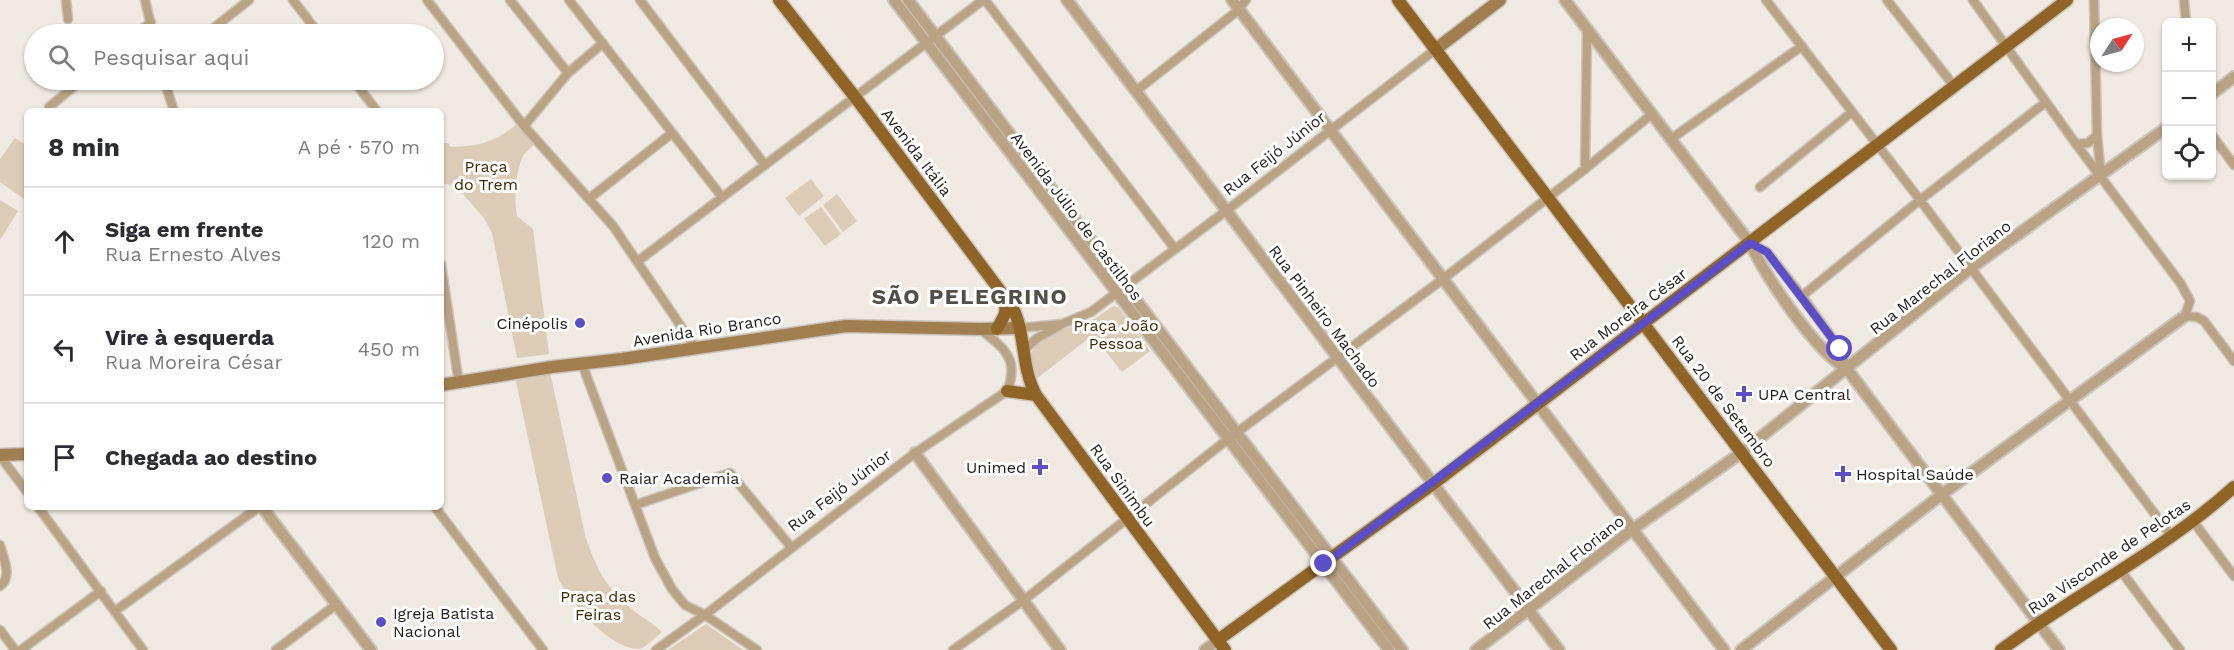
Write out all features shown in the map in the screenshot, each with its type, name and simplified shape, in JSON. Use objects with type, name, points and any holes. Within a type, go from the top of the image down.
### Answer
[{"type":"main road","name":"Avenida Itália","points":[[779,0],[1006,297],[1018,317],[1020,328]]},
{"type":"main road","name":"Rua 20 de Setembro","points":[[1398,0],[1891,650]]},
{"type":"main road","name":"Rua Feijó Júnior","points":[[1436,50],[1500,0]]},
{"type":"main road","name":"Rua Moreira César","points":[[1222,645],[1328,562],[1750,243],[2061,2]]},
{"type":"main road","points":[[997,329],[1005,314],[1006,297]]},
{"type":"main road","name":"Avenida Rio Branco","points":[[444,386],[552,367],[846,326],[1020,328]]},
{"type":"main road","name":"Rua Sinimbu","points":[[1020,328],[1023,351],[1036,395],[1222,645]]},
{"type":"main road","points":[[1007,391],[1036,395]]},
{"type":"main road","points":[[0,455],[24,454]]},
{"type":"main road","name":"Rua Visconde de Pelotas","points":[[2001,650],[2038,622],[2172,537],[2234,487]]},
{"type":"street","points":[[66,0],[68,19]]},
{"type":"street","points":[[145,0],[151,22],[148,24]]},
{"type":"street","points":[[219,24],[249,0]]},
{"type":"street","points":[[293,0],[311,24]]},
{"type":"street","points":[[427,0],[524,126],[590,198],[638,261],[695,347]]},
{"type":"street","points":[[510,0],[568,74]]},
{"type":"street","points":[[569,0],[722,197]]},
{"type":"street","points":[[640,0],[765,165]]},
{"type":"street","name":"Avenida Júlio de Castilhos","points":[[894,0],[907,5],[1002,134],[1354,596],[1380,629],[1402,650]]},
{"type":"street","points":[[638,261],[984,0],[1175,249]]},
{"type":"street","name":"Rua Pinheiro Machado","points":[[1067,0],[1559,650]]},
{"type":"street","points":[[1565,0],[1750,243],[1770,280],[1794,312],[1824,350],[1847,369]]},
{"type":"street","points":[[1766,0],[1920,200],[2172,537]]},
{"type":"street","points":[[1887,0],[1954,86]]},
{"type":"street","points":[[1741,650],[1941,495],[2185,316],[2190,301],[2187,294],[1973,0]]},
{"type":"street","points":[[2087,0],[2094,5],[2097,135],[2101,176]]},
{"type":"street","points":[[2184,0],[2186,18]]},
{"type":"street","points":[[1136,92],[1236,12],[1239,2]]},
{"type":"street","points":[[1239,2],[1331,130],[1724,650]]},
{"type":"street","points":[[1585,169],[1587,30]]},
{"type":"street","points":[[524,126],[568,74],[603,43]]},
{"type":"street","points":[[1671,139],[1802,46]]},
{"type":"street","name":"Rua Feijó Júnior","points":[[1023,351],[1036,339],[1062,324],[1083,316],[1122,290],[1436,50]]},
{"type":"street","points":[[2216,90],[2234,77]]},
{"type":"street","points":[[50,108],[71,90]]},
{"type":"street","points":[[167,90],[173,108]]},
{"type":"street","points":[[361,90],[375,108]]},
{"type":"street","points":[[1802,296],[2046,102]]},
{"type":"street","points":[[1760,187],[1852,112]]},
{"type":"street","points":[[953,650],[1024,600],[1232,436],[1549,198],[1652,114]]},
{"type":"street","name":"Rua Marechal Floriano","points":[[1476,650],[1633,529],[1741,453],[1971,268],[2162,131]]},
{"type":"street","points":[[590,198],[672,133]]},
{"type":"street","points":[[2076,144],[2088,142],[2097,135]]},
{"type":"street","points":[[2216,142],[2234,165]]},
{"type":"street","points":[[1750,243],[1767,252],[1802,296],[1840,349],[1847,369],[2059,650]]},
{"type":"street","points":[[444,286],[459,384]]},
{"type":"street","points":[[2185,316],[2197,317],[2204,321],[2234,361]]},
{"type":"street","name":"Rua Feijó Júnior","points":[[1020,328],[1062,324]]},
{"type":"street","points":[[980,329],[1001,347],[1012,366],[1013,377],[1007,391]]},
{"type":"street","points":[[582,364],[655,558],[672,590],[685,605],[705,615],[757,650]]},
{"type":"street","name":"Rua Feijó Júnior","points":[[656,650],[705,615],[915,453],[1007,391]]},
{"type":"street","points":[[915,453],[1060,650]]},
{"type":"street","points":[[0,455],[24,488]]},
{"type":"street","points":[[635,505],[730,473],[791,547]]},
{"type":"street","points":[[40,510],[143,650]]},
{"type":"street","points":[[115,611],[257,510]]},
{"type":"street","points":[[263,510],[371,650]]},
{"type":"street","points":[[437,510],[543,650]]},
{"type":"street","points":[[2193,522],[2234,576]]},
{"type":"street","points":[[0,544],[7,576],[0,586]]},
{"type":"street","points":[[2121,571],[2180,650]]},
{"type":"street","points":[[21,650],[101,591]]},
{"type":"street","points":[[276,650],[337,604]]},
{"type":"street","name":"Avenida Júlio de Castilhos","points":[[1380,629],[1389,650]]},
{"type":"street","points":[[0,630],[15,650]]},
{"type":"street","name":"Rua Moreira César","points":[[1205,650],[1222,645]]},
{"type":"green space","name":"Praça do Trem","points":[[519,122],[537,142],[524,154],[520,163],[516,201],[517,216],[533,229],[549,354],[517,358],[492,233],[484,218],[456,186],[444,184],[444,143],[448,143],[451,147],[480,144],[503,134]]},
{"type":"green space","points":[[15,138],[24,144],[24,199],[0,182],[0,159]]},
{"type":"green space","points":[[811,179],[824,196],[799,216],[785,198]]},
{"type":"green space","points":[[837,194],[857,221],[843,232],[823,205]]},
{"type":"green space","points":[[0,200],[18,211],[0,240]]},
{"type":"green space","points":[[821,207],[841,234],[825,246],[804,219]]},
{"type":"green space","name":"Praça João Pessoa","points":[[1114,306],[1119,308],[1150,351],[1122,372],[1093,335],[1036,379],[1031,371],[1030,362],[1037,344],[1065,328],[1094,319]]},
{"type":"green space","name":"Praça das Feiras","points":[[550,372],[585,535],[592,555],[601,574],[620,599],[662,632],[640,649],[628,647],[603,633],[571,599],[558,578],[515,377]]},
{"type":"green space","points":[[706,624],[743,650],[668,650]]},
{"type":"place","name":"Cinépolis","points":[[580,323]]},
{"type":"place","name":"UPA Central","points":[[1744,394]]},
{"type":"place","name":"Unimed","points":[[1040,467]]},
{"type":"place","name":"Hospital Saúde","points":[[1843,474]]},
{"type":"place","name":"Raiar Academia","points":[[607,478]]},
{"type":"place","name":"Igreja Batista Nacional","points":[[381,622]]},
{"type":"district","name":"SÃO PELEGRINO","points":[[970,296]]},
{"type":"route","points":[[1324,564],[1750,243],[1767,252],[1840,349]]}]
